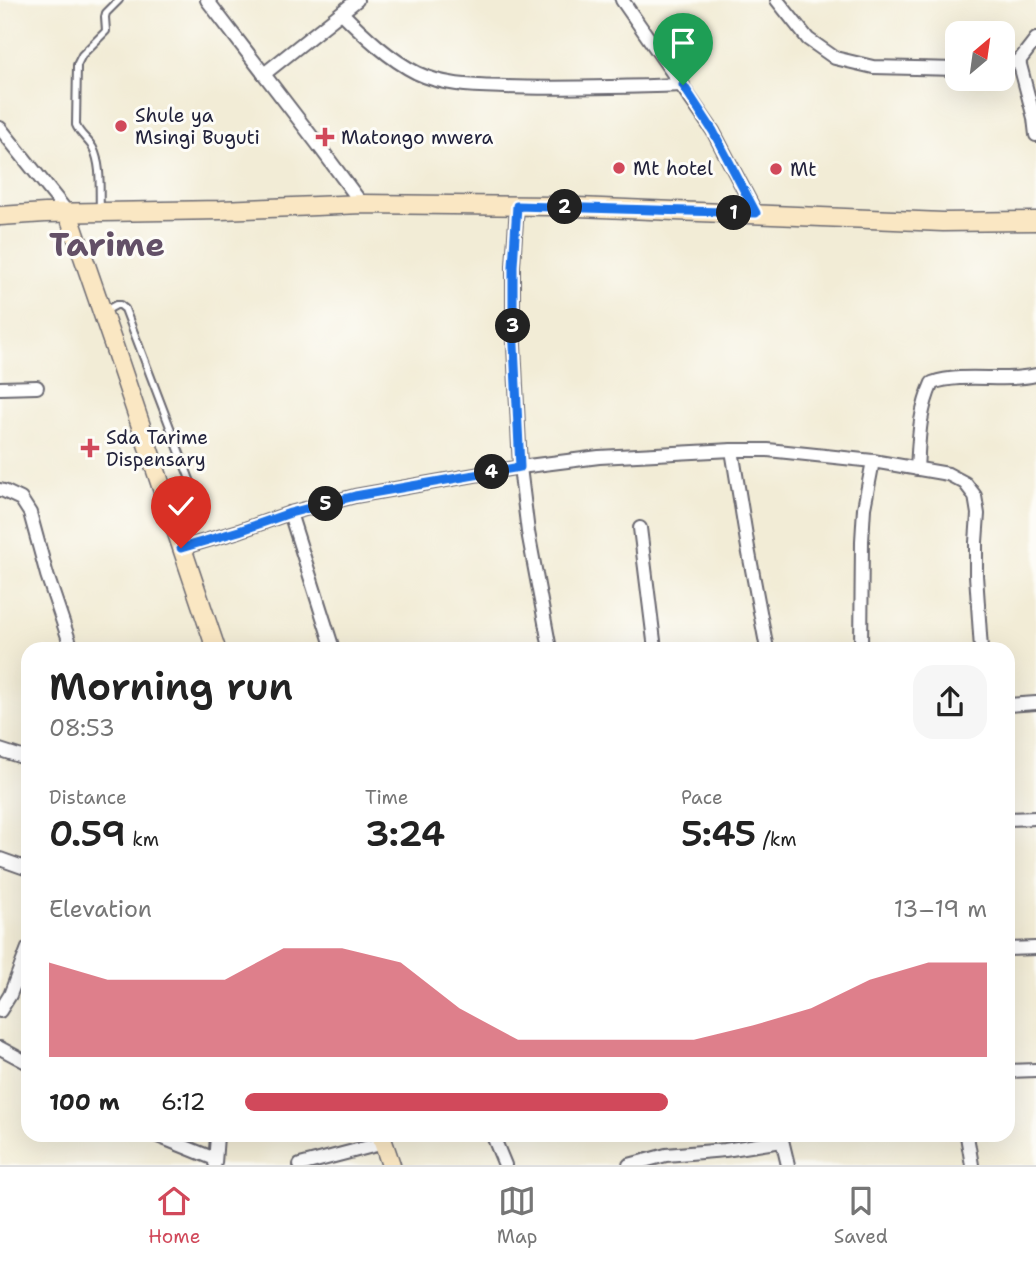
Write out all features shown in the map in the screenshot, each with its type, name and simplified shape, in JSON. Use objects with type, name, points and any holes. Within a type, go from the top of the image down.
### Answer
[{"type":"main road","points":[[0,216],[362,204],[756,213],[943,222],[1036,220]]},
{"type":"main road","points":[[68,213],[214,642]]},
{"type":"main road","points":[[384,1142],[391,1165]]},
{"type":"street","points":[[207,0],[362,204]]},
{"type":"street","points":[[264,74],[357,0]]},
{"type":"street","points":[[622,0],[713,131],[756,213]]},
{"type":"street","points":[[777,0],[808,38],[835,58],[873,67],[945,69]]},
{"type":"street","points":[[342,13],[390,55],[416,72],[438,81],[474,86],[540,88],[683,85]]},
{"type":"street","points":[[1015,62],[1019,61],[1036,39]]},
{"type":"street","points":[[1019,61],[1036,135]]},
{"type":"street","points":[[0,128],[68,213]]},
{"type":"street","points":[[517,206],[513,313],[520,467],[528,532],[549,642]]},
{"type":"street","points":[[917,469],[922,411],[932,383],[946,379],[1036,375]]},
{"type":"street","points":[[0,388],[37,387]]},
{"type":"street","points":[[732,450],[766,642]]},
{"type":"street","points":[[181,548],[290,513],[355,496],[520,467],[599,457],[768,450],[873,461],[948,474],[965,483],[975,496],[978,514],[976,575],[981,642]]},
{"type":"street","points":[[861,642],[864,508],[873,461]]},
{"type":"street","points":[[0,491],[21,499],[30,513],[70,642]]},
{"type":"street","points":[[290,513],[332,642]]},
{"type":"street","points":[[640,528],[654,642]]},
{"type":"street","points":[[1015,704],[1036,703]]},
{"type":"street","points":[[0,750],[21,757]]},
{"type":"street","points":[[1015,819],[1036,818]]},
{"type":"street","points":[[0,859],[21,866]]},
{"type":"street","points":[[1015,949],[1036,948]]},
{"type":"street","points":[[0,1012],[21,966]]},
{"type":"street","points":[[0,1048],[21,1059]]},
{"type":"street","points":[[1015,1072],[1036,1070]]},
{"type":"street","points":[[171,1142],[215,1162],[217,1142]]},
{"type":"street","points":[[300,1165],[373,1142]]},
{"type":"street","points":[[496,1142],[505,1165]]},
{"type":"street","points":[[629,1165],[666,1155],[725,1150],[763,1142]]},
{"type":"street","points":[[783,1142],[788,1165]]},
{"type":"street","points":[[968,1142],[972,1165]]},
{"type":"lane","points":[[100,212],[97,160],[94,150],[76,125],[77,65],[82,55],[106,31],[106,13],[119,0]]},
{"type":"lane","points":[[103,312],[116,305],[125,309],[197,498],[198,504],[195,507],[171,517]]},
{"type":"place","name":"Shule ya Msingi Buguti","points":[[121,126]]},
{"type":"place","name":"Matongo mwera","points":[[325,137]]},
{"type":"place","name":"Mt hotel","points":[[619,168]]},
{"type":"place","name":"Mt","points":[[776,169]]},
{"type":"place","name":"Sda Tarime Dispensary","points":[[90,448]]},
{"type":"district","name":"Tarime","points":[[107,244]]},
{"type":"route","points":[[181,548],[290,513],[355,496],[520,467],[513,325],[517,206],[756,213],[713,131],[683,85]]}]
